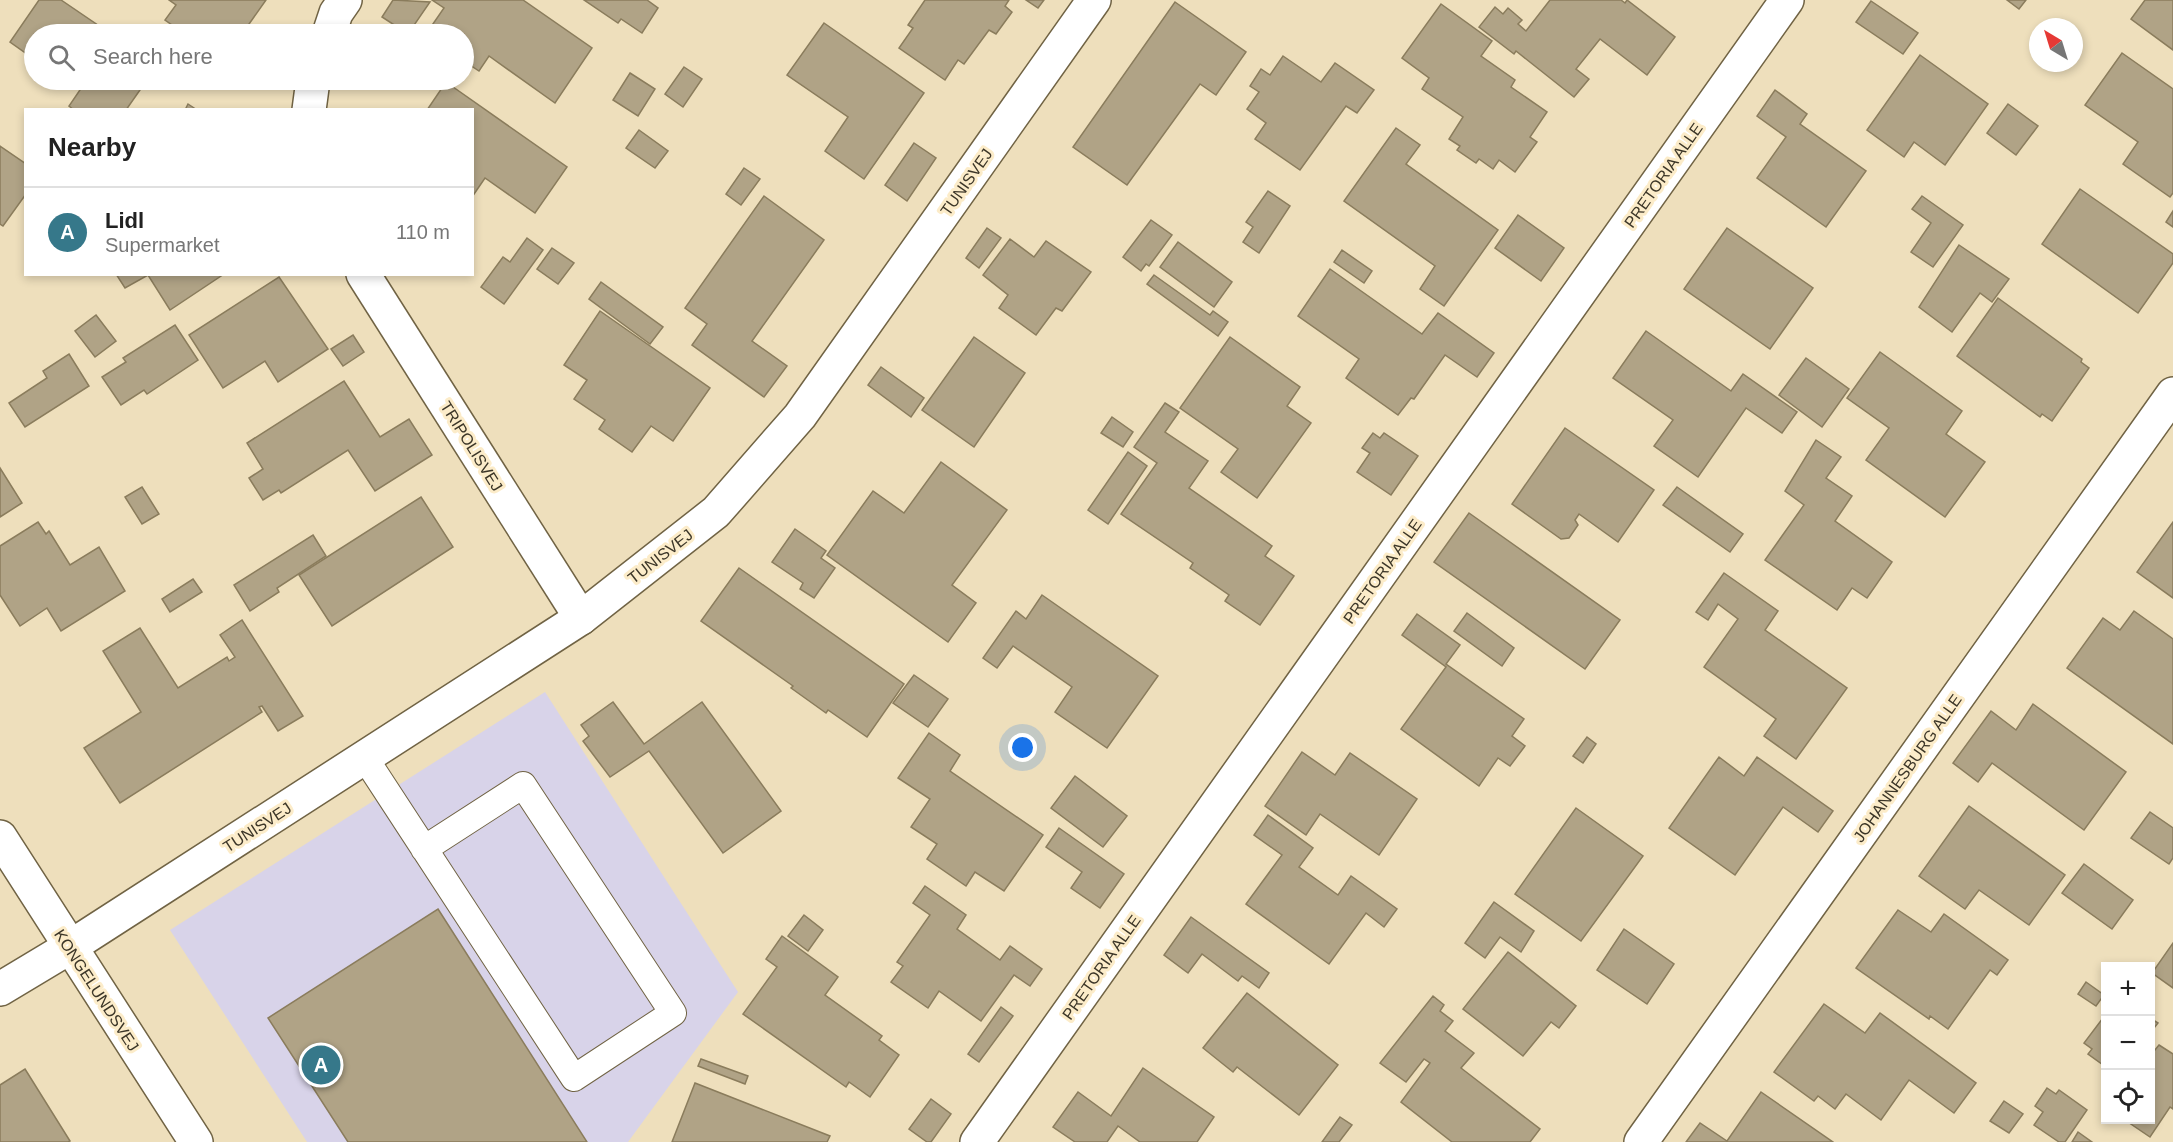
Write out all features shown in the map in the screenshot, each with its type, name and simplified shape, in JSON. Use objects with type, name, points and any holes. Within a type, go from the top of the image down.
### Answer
[{"type":"street","points":[[332,24],[336,13],[345,0]]},
{"type":"street","name":"TUNISVEJ","points":[[0,989],[70,947],[581,618],[716,512],[800,416],[1094,0]]},
{"type":"street","name":"PRETORIA ALLE","points":[[977,1142],[1787,0]]},
{"type":"street","points":[[309,108],[312,90]]},
{"type":"street","name":"TRIPOLISVEJ","points":[[364,276],[581,618]]},
{"type":"street","name":"JOHANNESBURG ALLE","points":[[1641,1142],[2173,394]]},
{"type":"street","name":"KONGELUNDSVEJ","points":[[0,837],[196,1142]]},
{"type":"lane","points":[[365,758],[424,849],[574,1078],[673,1013],[523,785],[424,849]]},
{"type":"shaded area","points":[[545,692],[738,992],[628,1142],[307,1142],[170,930]]},
{"type":"building","points":[[39,0],[61,0],[96,24],[24,24],[24,52],[10,42]]},
{"type":"building","points":[[169,0],[266,0],[249,24],[171,24],[165,20],[176,5]]},
{"type":"building","points":[[393,0],[430,2],[415,24],[393,24],[382,17]]},
{"type":"building","points":[[432,0],[523,0],[592,48],[555,103],[489,56],[479,71],[474,68],[474,24],[433,24],[444,8]]},
{"type":"building","points":[[584,0],[647,0],[658,8],[642,33],[621,19],[618,23]]},
{"type":"building","points":[[925,0],[1009,0],[1005,6],[1012,12],[996,34],[989,30],[964,64],[958,60],[945,80],[899,48],[913,28],[908,25]]},
{"type":"building","points":[[1026,0],[1044,0],[1038,8]]},
{"type":"building","points":[[1550,0],[1621,0],[1625,3],[1627,0],[1675,37],[1647,75],[1600,39],[1576,69],[1589,79],[1574,97],[1516,51],[1514,54],[1479,27],[1495,7],[1503,14],[1508,8],[1522,20],[1518,24],[1526,31]]},
{"type":"building","points":[[2007,0],[2026,0],[2019,9]]},
{"type":"building","points":[[2145,0],[2173,0],[2173,50],[2131,19]]},
{"type":"building","points":[[1871,1],[1918,33],[1903,54],[1856,22]]},
{"type":"building","points":[[1175,2],[1246,52],[1216,95],[1200,84],[1127,185],[1073,147]]},
{"type":"building","points":[[1441,4],[1492,41],[1481,56],[1515,80],[1511,87],[1547,112],[1530,137],[1537,142],[1515,172],[1499,160],[1493,169],[1479,159],[1476,163],[1457,150],[1460,146],[1449,139],[1463,117],[1422,89],[1429,78],[1402,58]]},
{"type":"building","points":[[824,23],[924,93],[864,179],[825,151],[848,117],[787,75]]},
{"type":"building","points":[[2122,53],[2173,89],[2173,193],[2170,197],[2123,164],[2138,142],[2085,105]]},
{"type":"building","points":[[1920,55],[1988,104],[1945,165],[1914,142],[1904,157],[1867,130]]},
{"type":"building","points":[[1283,56],[1321,82],[1335,63],[1374,90],[1357,113],[1346,106],[1300,170],[1255,139],[1266,123],[1247,109],[1259,92],[1250,86],[1261,69],[1270,75]]},
{"type":"building","points":[[684,67],[702,79],[683,107],[665,94]]},
{"type":"building","points":[[630,73],[655,89],[638,116],[613,100]]},
{"type":"building","points":[[80,90],[140,90],[127,108],[72,108],[69,106]]},
{"type":"building","points":[[441,90],[457,90],[567,167],[535,213],[485,178],[474,194],[474,108],[428,108]]},
{"type":"building","points":[[1775,90],[1807,114],[1800,124],[1866,171],[1826,227],[1757,178],[1786,137],[1757,116]]},
{"type":"building","points":[[2008,104],[2038,126],[2016,155],[1987,133]]},
{"type":"building","points":[[1396,128],[1420,145],[1406,164],[1498,230],[1444,306],[1420,289],[1435,266],[1344,201]]},
{"type":"building","points":[[639,130],[668,151],[655,168],[626,148]]},
{"type":"building","points":[[914,143],[936,158],[907,201],[885,185]]},
{"type":"building","points":[[0,146],[24,163],[24,197],[3,226],[0,224]]},
{"type":"building","points":[[744,168],[760,179],[741,205],[726,194]]},
{"type":"building","points":[[2080,189],[2173,254],[2173,263],[2138,313],[2042,244]]},
{"type":"building","points":[[1268,191],[1290,206],[1259,253],[1243,242],[1253,227],[1246,222]]},
{"type":"building","points":[[764,196],[824,240],[752,341],[787,366],[764,397],[692,345],[707,324],[685,308]]},
{"type":"building","points":[[1922,196],[1963,225],[1933,267],[1911,252],[1931,223],[1912,209]]},
{"type":"building","points":[[2173,211],[2173,227],[2166,222]]},
{"type":"building","points":[[1518,215],[1564,248],[1541,281],[1495,248]]},
{"type":"building","points":[[1151,220],[1172,235],[1149,266],[1146,264],[1141,271],[1123,257]]},
{"type":"building","points":[[987,228],[1001,238],[979,268],[966,258]]},
{"type":"building","points":[[1727,228],[1813,288],[1770,349],[1684,289]]},
{"type":"building","points":[[527,238],[543,250],[504,304],[481,287],[503,257],[510,262]]},
{"type":"building","points":[[1010,239],[1034,257],[1046,241],[1091,272],[1062,311],[1056,308],[1036,335],[999,308],[1008,295],[983,275]]},
{"type":"building","points":[[1178,242],[1232,282],[1214,307],[1160,267]]},
{"type":"building","points":[[1959,245],[2009,279],[1992,302],[1980,293],[1952,332],[1919,307]]},
{"type":"building","points":[[552,248],[574,263],[558,284],[537,269]]},
{"type":"building","points":[[1342,250],[1372,271],[1364,283],[1334,262]]},
{"type":"building","points":[[1330,269],[1422,334],[1438,313],[1494,353],[1477,377],[1445,355],[1414,399],[1411,398],[1398,415],[1346,378],[1359,359],[1298,316]]},
{"type":"building","points":[[1154,275],[1210,315],[1213,311],[1228,322],[1218,336],[1147,284]]},
{"type":"building","points":[[117,276],[146,276],[125,288]]},
{"type":"building","points":[[149,276],[221,276],[170,310]]},
{"type":"building","points":[[279,277],[328,349],[278,382],[265,361],[223,388],[189,335]]},
{"type":"building","points":[[601,282],[663,327],[650,344],[589,299]]},
{"type":"building","points":[[1998,298],[2082,359],[2081,362],[2089,368],[2052,421],[2042,414],[2040,417],[1957,356]]},
{"type":"building","points":[[600,311],[710,388],[673,441],[651,426],[632,452],[599,429],[605,420],[574,399],[587,380],[564,365]]},
{"type":"building","points":[[96,315],[116,341],[95,357],[75,331]]},
{"type":"building","points":[[175,325],[198,360],[147,394],[144,390],[121,405],[102,377],[126,362],[123,358]]},
{"type":"building","points":[[1646,331],[1731,391],[1743,374],[1797,412],[1782,433],[1746,408],[1698,477],[1654,446],[1673,420],[1613,378]]},
{"type":"building","points":[[353,335],[364,352],[343,366],[331,349]]},
{"type":"building","points":[[974,337],[1025,373],[974,447],[922,410]]},
{"type":"building","points":[[1230,337],[1300,387],[1287,406],[1311,423],[1257,498],[1221,472],[1238,449],[1180,408]]},
{"type":"building","points":[[1880,352],[1962,411],[1946,434],[1985,462],[1945,517],[1866,460],[1889,428],[1847,398]]},
{"type":"building","points":[[69,354],[89,386],[25,427],[9,403],[47,378],[43,371]]},
{"type":"building","points":[[1806,358],[1849,389],[1822,427],[1779,395]]},
{"type":"building","points":[[881,367],[924,398],[911,417],[868,385]]},
{"type":"building","points":[[344,381],[380,437],[409,419],[432,455],[375,491],[348,450],[281,493],[279,490],[263,500],[249,478],[263,469],[247,443]]},
{"type":"building","points":[[1165,403],[1179,412],[1165,432],[1208,461],[1189,488],[1272,546],[1265,556],[1294,576],[1260,625],[1225,601],[1229,595],[1190,568],[1193,563],[1121,514],[1157,463],[1134,447]]},
{"type":"building","points":[[1112,417],[1133,432],[1123,447],[1101,433]]},
{"type":"building","points":[[1565,428],[1654,490],[1618,542],[1579,514],[1575,520],[1578,525],[1569,538],[1561,539],[1512,504]]},
{"type":"building","points":[[1373,433],[1380,438],[1384,433],[1418,456],[1391,495],[1357,472],[1370,453],[1362,448]]},
{"type":"building","points":[[1816,440],[1841,457],[1826,478],[1852,496],[1835,521],[1892,562],[1867,598],[1852,588],[1837,610],[1765,560],[1804,505],[1785,491]]},
{"type":"building","points":[[1128,452],[1147,466],[1108,524],[1088,510]]},
{"type":"building","points":[[941,462],[1007,510],[952,585],[976,603],[948,642],[827,555],[873,491],[904,513]]},
{"type":"building","points":[[0,468],[22,503],[0,517]]},
{"type":"building","points":[[142,487],[159,514],[142,524],[125,497]]},
{"type":"building","points":[[1677,487],[1743,534],[1730,552],[1663,505]]},
{"type":"building","points":[[421,497],[453,547],[332,626],[299,575]]},
{"type":"building","points":[[1469,513],[1620,620],[1585,669],[1434,562]]},
{"type":"building","points":[[38,522],[46,534],[49,531],[70,565],[99,547],[125,591],[61,631],[47,608],[20,626],[0,595],[0,546]]},
{"type":"building","points":[[2173,522],[2173,598],[2137,572]]},
{"type":"building","points":[[795,529],[826,551],[821,558],[835,568],[814,598],[800,589],[803,583],[772,562]]},
{"type":"building","points":[[313,535],[326,556],[277,588],[279,592],[250,611],[234,585]]},
{"type":"building","points":[[739,568],[904,684],[867,737],[828,710],[826,713],[791,688],[793,686],[701,621]]},
{"type":"building","points":[[1724,573],[1778,611],[1765,630],[1847,688],[1796,759],[1764,736],[1776,719],[1704,667],[1738,619],[1718,604],[1708,620],[1696,612]]},
{"type":"building","points":[[193,579],[202,592],[170,612],[162,599]]},
{"type":"building","points":[[1042,595],[1158,676],[1107,748],[1055,712],[1072,687],[1013,646],[997,668],[983,658],[1016,611],[1026,619]]},
{"type":"building","points":[[2134,611],[2173,639],[2173,744],[2067,668],[2103,618],[2120,630]]},
{"type":"building","points":[[1467,613],[1514,648],[1502,666],[1454,631]]},
{"type":"building","points":[[1417,614],[1460,645],[1446,664],[1524,719],[1512,736],[1525,746],[1510,766],[1498,758],[1479,786],[1401,729],[1446,667],[1402,635]]},
{"type":"building","points":[[242,620],[303,716],[278,731],[262,706],[259,707],[262,712],[120,803],[84,748],[141,712],[103,651],[140,628],[178,688],[227,657],[229,661],[235,657],[220,635]]},
{"type":"building","points":[[914,675],[948,699],[928,727],[893,703]]},
{"type":"building","points":[[613,702],[644,744],[702,702],[781,811],[723,853],[649,751],[610,777],[583,741],[589,736],[581,725]]},
{"type":"building","points":[[2033,704],[2126,772],[2084,830],[1992,763],[1978,782],[1953,763],[1991,711],[2016,730]]},
{"type":"building","points":[[929,733],[960,755],[950,771],[1043,835],[1004,891],[975,872],[966,886],[927,859],[937,844],[911,827],[930,799],[898,778]]},
{"type":"building","points":[[1587,737],[1596,744],[1583,763],[1573,756]]},
{"type":"building","points":[[1302,752],[1335,775],[1350,753],[1417,799],[1379,855],[1320,814],[1306,835],[1265,806]]},
{"type":"building","points":[[1719,757],[1744,776],[1757,757],[1833,811],[1818,832],[1783,807],[1735,875],[1669,828]]},
{"type":"building","points":[[1075,776],[1127,816],[1103,847],[1051,808]]},
{"type":"building","points":[[1969,806],[2065,875],[2029,925],[1979,890],[1965,909],[1919,876]]},
{"type":"building","points":[[1576,808],[1643,856],[1581,941],[1515,894]]},
{"type":"building","points":[[2150,812],[2173,828],[2173,858],[2169,864],[2131,838]]},
{"type":"building","points":[[1268,815],[1313,848],[1299,867],[1338,895],[1351,876],[1397,909],[1384,927],[1366,913],[1329,964],[1246,904],[1282,855],[1254,835]]},
{"type":"building","points":[[1059,828],[1124,874],[1100,908],[1071,888],[1082,872],[1046,847]]},
{"type":"building","points":[[2084,864],[2133,900],[2112,929],[2062,893]]},
{"type":"building","points":[[925,886],[966,915],[957,929],[1000,960],[1010,946],[1042,969],[1030,986],[1014,975],[981,1021],[939,991],[928,1008],[891,982],[903,966],[897,962],[930,915],[913,903]]},
{"type":"building","points":[[1494,902],[1534,931],[1521,952],[1500,937],[1485,958],[1465,943]]},
{"type":"building","points":[[438,909],[587,1142],[348,1142],[268,1018]]},
{"type":"building","points":[[1898,910],[1931,932],[1944,914],[2008,960],[1997,975],[1990,970],[1948,1029],[1930,1016],[1929,1019],[1856,968]]},
{"type":"building","points":[[804,915],[823,930],[808,951],[788,936]]},
{"type":"building","points":[[1191,917],[1269,973],[1259,988],[1242,976],[1238,981],[1202,954],[1188,973],[1164,955]]},
{"type":"building","points":[[1624,929],[1674,964],[1647,1004],[1597,970]]},
{"type":"building","points":[[782,936],[838,977],[825,995],[882,1036],[879,1040],[899,1055],[870,1097],[849,1082],[846,1087],[743,1014],[777,967],[766,959]]},
{"type":"building","points":[[2173,943],[2173,988],[2155,975],[2155,969]]},
{"type":"building","points":[[1508,952],[1576,1006],[1559,1028],[1551,1022],[1523,1056],[1463,1009]]},
{"type":"building","points":[[2086,982],[2101,993],[2101,999],[2096,1006],[2078,994]]},
{"type":"building","points":[[1247,993],[1338,1065],[1299,1115],[1237,1067],[1233,1072],[1203,1048]]},
{"type":"building","points":[[1433,996],[1444,1005],[1440,1011],[1453,1021],[1445,1031],[1474,1053],[1461,1068],[1540,1129],[1530,1142],[1452,1142],[1401,1102],[1430,1063],[1424,1059],[1406,1082],[1380,1063]]},
{"type":"building","points":[[1824,1004],[1865,1033],[1880,1013],[1976,1083],[1954,1113],[1909,1080],[1881,1120],[1846,1094],[1835,1109],[1818,1096],[1814,1101],[1774,1072]]},
{"type":"building","points":[[1001,1007],[1013,1016],[979,1062],[968,1054]]},
{"type":"building","points":[[2101,1021],[2101,1063],[2088,1054],[2092,1049],[2084,1043]]},
{"type":"building","points":[[2159,1045],[2173,1054],[2173,1109],[2170,1107],[2150,1137],[2131,1124],[2155,1124],[2155,1050]]},
{"type":"building","points":[[701,1059],[748,1076],[745,1084],[698,1066]]},
{"type":"building","points":[[1143,1068],[1214,1117],[1197,1142],[1140,1142],[1118,1126],[1107,1142],[1075,1142],[1053,1127],[1078,1092],[1111,1116]]},
{"type":"building","points":[[25,1069],[70,1141],[0,1142],[0,1085]]},
{"type":"building","points":[[695,1083],[830,1136],[827,1142],[672,1142]]},
{"type":"building","points":[[2047,1088],[2056,1094],[2059,1090],[2087,1110],[2065,1142],[2059,1142],[2034,1125],[2043,1112],[2035,1106]]},
{"type":"building","points":[[1761,1092],[1833,1142],[1686,1142],[1700,1123],[1727,1141]]},
{"type":"building","points":[[931,1099],[951,1114],[931,1142],[927,1142],[909,1129]]},
{"type":"building","points":[[2004,1101],[2023,1114],[2009,1133],[1990,1121]]},
{"type":"building","points":[[1340,1117],[1352,1125],[1339,1142],[1322,1142]]},
{"type":"building","points":[[2078,1132],[2092,1142],[2072,1142]]},
{"type":"place","name":"Lidl","points":[[321,1065]]}]
